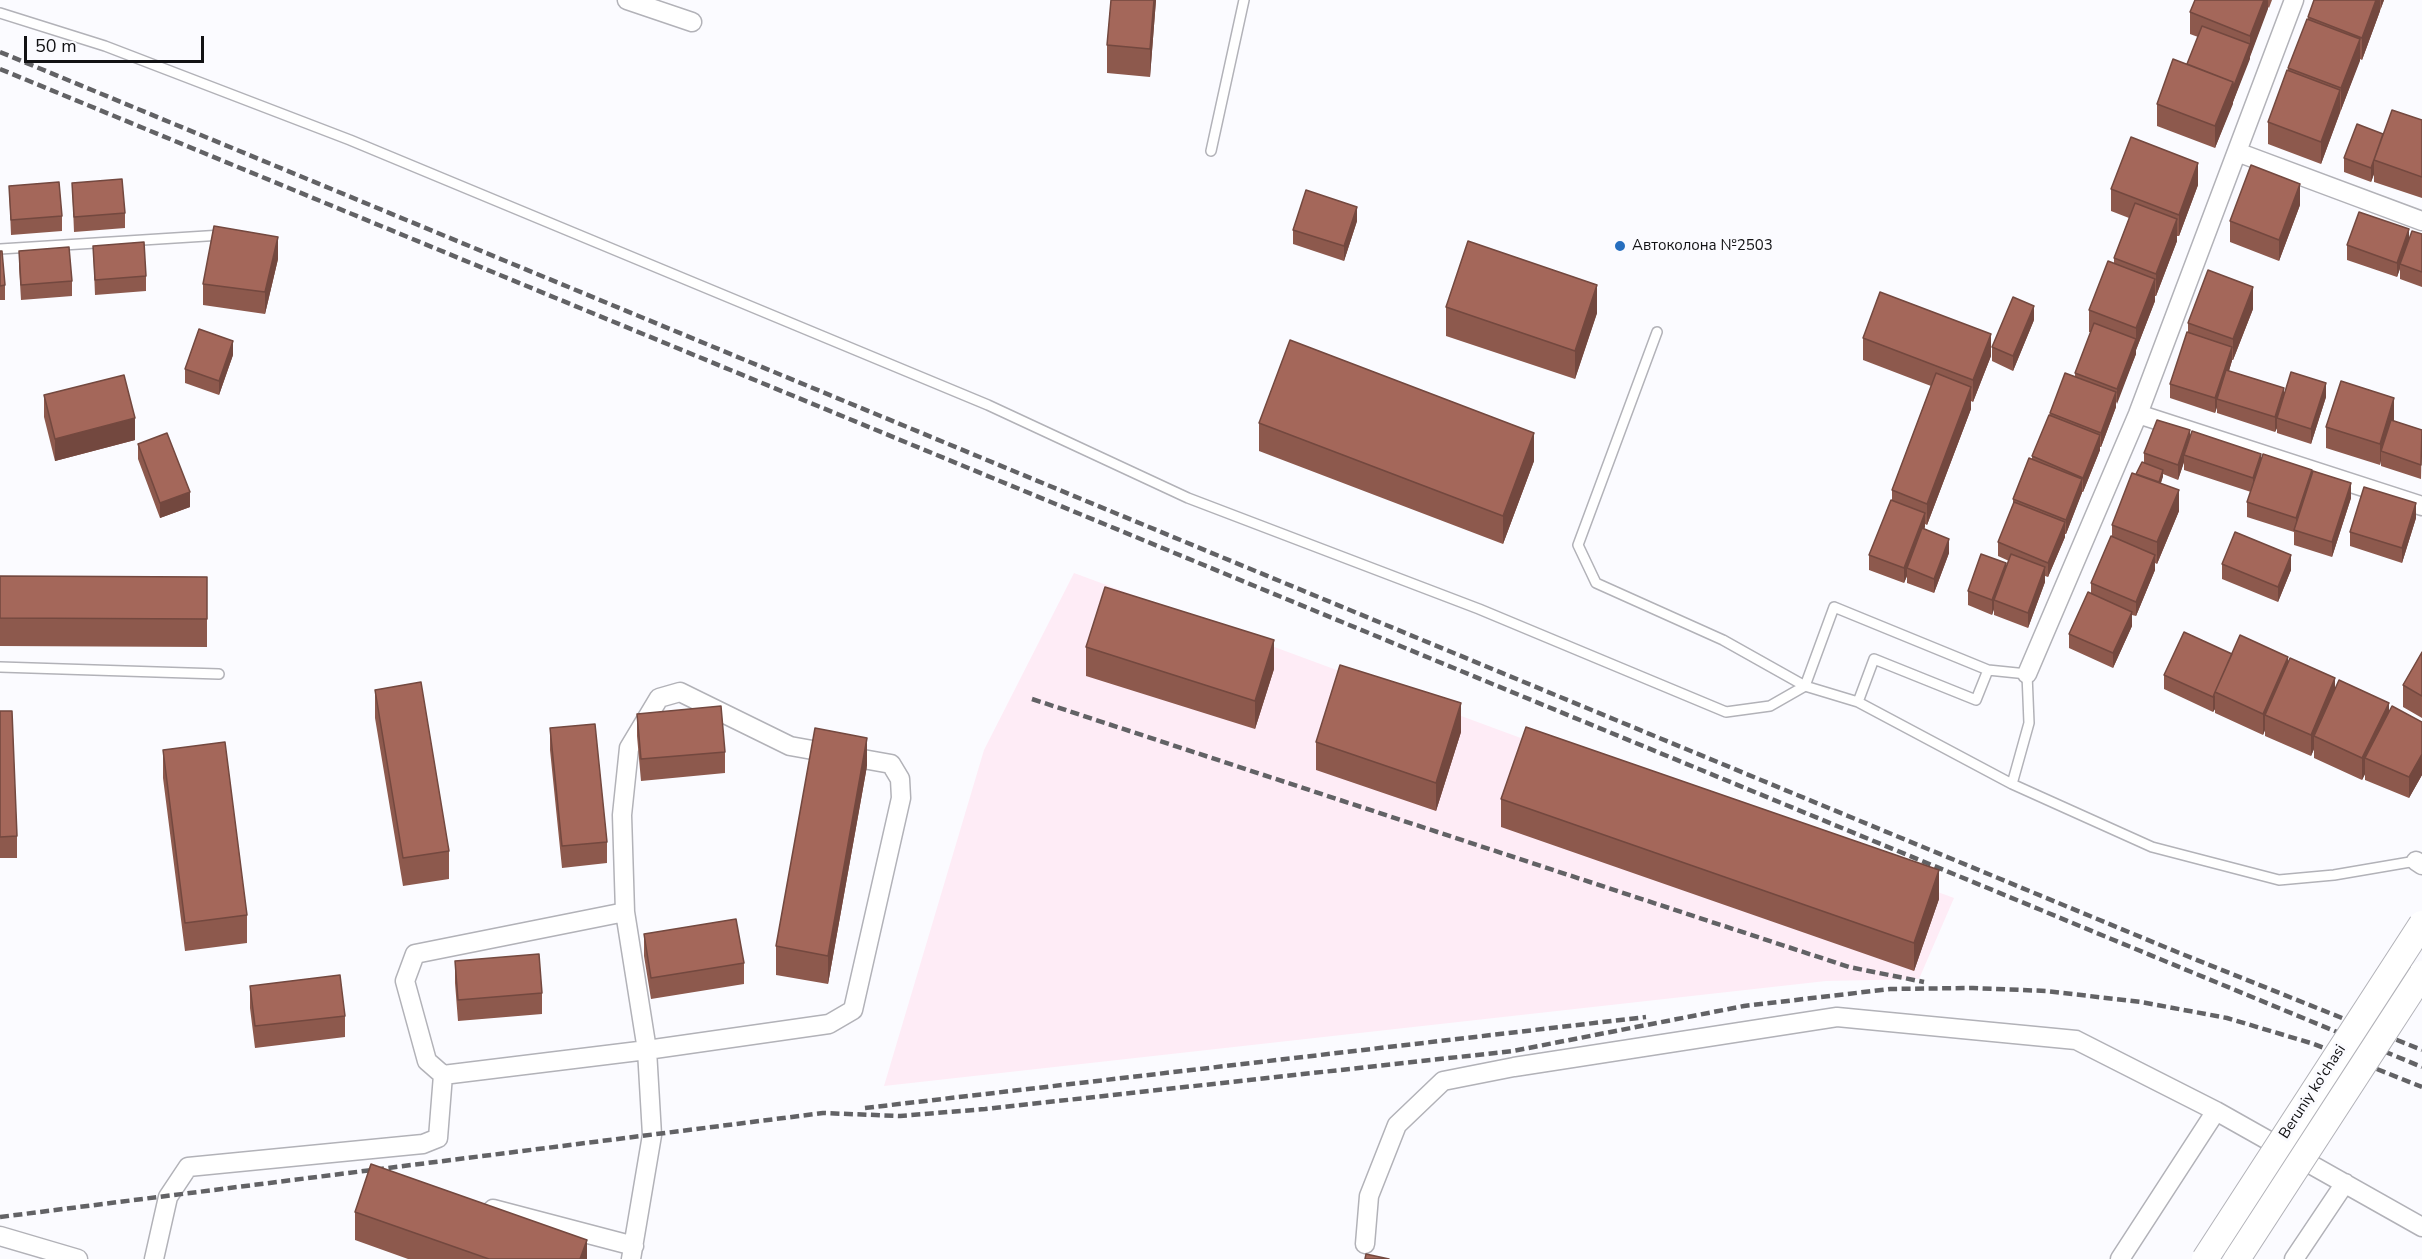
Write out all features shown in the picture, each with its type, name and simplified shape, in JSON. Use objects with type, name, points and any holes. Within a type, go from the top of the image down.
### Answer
[{"type":"main road","name":"Beruniy ko'chasi","points":[[2205,1259],[2422,924]]},
{"type":"main road","name":"Beruniy ko'chasi","points":[[2237,1259],[2422,974]]},
{"type":"street","points":[[627,0],[692,22]]},
{"type":"street","points":[[2027,674],[2138,414],[2294,0]]},
{"type":"street","points":[[2237,152],[2422,221]]},
{"type":"street","points":[[2138,414],[2422,506]]},
{"type":"street","points":[[443,1076],[647,1050],[830,1024],[853,1010],[900,798],[900,779],[891,764],[790,746],[680,692],[658,698],[629,748],[622,815],[625,912],[647,1050],[652,1135],[632,1253],[472,1203]]},
{"type":"street","points":[[443,1076],[427,1061],[405,981],[415,954],[625,912]]},
{"type":"street","points":[[1365,1244],[1369,1196],[1397,1125],[1443,1081],[1514,1067],[1837,1017],[2076,1040],[2216,1112],[2422,1227]]},
{"type":"street","points":[[154,1259],[168,1197],[188,1167],[423,1144],[438,1138],[443,1076]]},
{"type":"street","points":[[2120,1259],[2216,1112]]},
{"type":"street","points":[[2294,1259],[2345,1183]]},
{"type":"street","points":[[0,1236],[42,1254],[78,1259]]},
{"type":"lane","points":[[1211,152],[1244,0]]},
{"type":"lane","points":[[0,13],[105,46],[361,144],[988,405],[1188,498],[1479,609],[1726,712],[1770,705],[1805,686],[1834,607],[1988,670],[2027,674],[2029,723],[2012,784]]},
{"type":"lane","points":[[0,249],[237,235]]},
{"type":"lane","points":[[1657,332],[1578,545],[1596,583],[1723,640],[1805,686],[1858,702],[2012,784],[2152,847],[2279,880],[2419,863]]},
{"type":"lane","points":[[1858,702],[1874,659],[1976,700],[1988,670]]},
{"type":"lane","points":[[0,667],[219,674]]},
{"type":"shaded area","points":[[1074,573],[1954,898],[1919,979],[1826,981],[884,1086],[984,750]]},
{"type":"building","points":[[1111,0],[1154,0],[1150,49],[1107,45]]},
{"type":"building","points":[[2195,0],[2264,0],[2250,36],[2190,12]]},
{"type":"building","points":[[2314,0],[2376,0],[2362,38],[2308,17]]},
{"type":"building","points":[[2307,19],[2360,39],[2341,88],[2288,68]]},
{"type":"building","points":[[2202,26],[2250,44],[2233,88],[2233,82],[2187,64]]},
{"type":"building","points":[[2173,59],[2233,82],[2215,126],[2157,104]]},
{"type":"building","points":[[2287,70],[2340,90],[2321,142],[2268,122]]},
{"type":"building","points":[[2392,110],[2422,120],[2422,177],[2374,160]]},
{"type":"building","points":[[2357,124],[2383,134],[2371,168],[2344,158]]},
{"type":"building","points":[[2131,137],[2198,163],[2179,215],[2111,189]]},
{"type":"building","points":[[2251,165],[2300,184],[2279,240],[2230,221]]},
{"type":"building","points":[[122,179],[125,213],[74,217],[72,183]]},
{"type":"building","points":[[59,182],[62,216],[11,220],[9,186]]},
{"type":"building","points":[[1306,190],[1357,207],[1344,246],[1293,230]]},
{"type":"building","points":[[2135,203],[2177,219],[2156,274],[2114,258]]},
{"type":"building","points":[[2359,212],[2409,229],[2397,263],[2347,245]]},
{"type":"building","points":[[214,226],[278,237],[265,292],[203,284]]},
{"type":"building","points":[[2412,231],[2422,234],[2422,272],[2400,264]]},
{"type":"building","points":[[1468,241],[1597,285],[1575,351],[1446,307]]},
{"type":"building","points":[[144,242],[146,276],[95,280],[93,246]]},
{"type":"building","points":[[69,247],[72,281],[21,285],[19,251]]},
{"type":"building","points":[[0,251],[2,251],[5,285],[0,286]]},
{"type":"building","points":[[2108,261],[2155,279],[2136,328],[2089,310]]},
{"type":"building","points":[[2208,270],[2253,287],[2233,339],[2188,323]]},
{"type":"building","points":[[1880,292],[1991,334],[1973,380],[1863,338]]},
{"type":"building","points":[[2013,297],[2034,306],[2013,356],[1992,347]]},
{"type":"building","points":[[2094,323],[2136,339],[2117,389],[2075,373]]},
{"type":"building","points":[[199,329],[233,341],[219,381],[185,369]]},
{"type":"building","points":[[2187,332],[2232,347],[2215,398],[2170,384]]},
{"type":"building","points":[[1290,340],[1534,433],[1503,516],[1259,423]]},
{"type":"building","points":[[2226,370],[2284,388],[2275,417],[2217,399]]},
{"type":"building","points":[[2291,372],[2326,383],[2311,429],[2277,418]]},
{"type":"building","points":[[1936,373],[1971,387],[1927,504],[1892,490]]},
{"type":"building","points":[[2065,373],[2116,392],[2101,433],[2050,413]]},
{"type":"building","points":[[124,375],[135,418],[55,439],[44,395]]},
{"type":"building","points":[[2341,381],[2394,398],[2380,444],[2326,427]]},
{"type":"building","points":[[2049,415],[2100,435],[2083,478],[2032,456]]},
{"type":"building","points":[[2157,420],[2190,430],[2178,465],[2144,453]]},
{"type":"building","points":[[2391,420],[2422,430],[2421,465],[2381,451]]},
{"type":"building","points":[[2192,431],[2261,454],[2253,478],[2184,455]]},
{"type":"building","points":[[167,433],[190,492],[160,503],[138,444]]},
{"type":"building","points":[[2263,454],[2312,470],[2296,518],[2247,502]]},
{"type":"building","points":[[2029,458],[2082,479],[2066,520],[2013,499]]},
{"type":"building","points":[[2142,462],[2163,470],[2159,482],[2136,474]]},
{"type":"building","points":[[2313,471],[2351,483],[2332,542],[2294,530]]},
{"type":"building","points":[[2132,473],[2179,490],[2157,542],[2112,525]]},
{"type":"building","points":[[2364,487],[2416,503],[2402,548],[2350,532]]},
{"type":"building","points":[[1891,500],[1925,513],[1904,568],[1869,555]]},
{"type":"building","points":[[2014,502],[2065,522],[2048,563],[1998,542]]},
{"type":"building","points":[[1922,528],[1949,539],[1934,579],[1907,568]]},
{"type":"building","points":[[2235,532],[2291,555],[2278,587],[2222,564]]},
{"type":"building","points":[[2111,536],[2155,555],[2136,602],[2091,583]]},
{"type":"building","points":[[1981,554],[2006,563],[1992,600],[1968,591]]},
{"type":"building","points":[[2011,554],[2045,567],[2028,613],[1994,600]]},
{"type":"building","points":[[0,576],[207,577],[207,619],[0,618]]},
{"type":"building","points":[[1105,587],[1274,640],[1255,701],[1086,647]]},
{"type":"building","points":[[2088,592],[2132,612],[2113,653],[2069,634]]},
{"type":"building","points":[[2184,632],[2232,654],[2213,697],[2164,675]]},
{"type":"building","points":[[2240,635],[2288,657],[2263,714],[2215,692]]},
{"type":"building","points":[[2422,652],[2422,696],[2403,685]]},
{"type":"building","points":[[2290,658],[2335,678],[2311,735],[2265,715]]},
{"type":"building","points":[[1340,665],[1461,703],[1436,783],[1316,742]]},
{"type":"building","points":[[2339,680],[2389,703],[2362,758],[2314,736]]},
{"type":"building","points":[[421,682],[449,851],[403,858],[375,690]]},
{"type":"building","points":[[721,706],[725,752],[641,759],[637,714]]},
{"type":"building","points":[[2392,706],[2422,722],[2422,754],[2409,777],[2365,758]]},
{"type":"building","points":[[0,711],[12,711],[17,836],[0,837]]},
{"type":"building","points":[[595,724],[607,842],[562,846],[550,728]]},
{"type":"building","points":[[1526,727],[1939,870],[1914,943],[1501,799]]},
{"type":"building","points":[[815,728],[867,738],[828,956],[776,946]]},
{"type":"building","points":[[225,742],[247,915],[185,923],[163,750]]},
{"type":"building","points":[[736,919],[744,963],[651,978],[644,934]]},
{"type":"building","points":[[539,954],[542,993],[458,1000],[455,961]]},
{"type":"building","points":[[340,975],[345,1016],[255,1026],[250,986]]},
{"type":"building","points":[[371,1164],[587,1240],[580,1259],[489,1259],[355,1212]]},
{"type":"building","points":[[1366,1254],[1389,1259],[1365,1259]]},
{"type":"railway","points":[[0,52],[2177,952],[2422,1050]]},
{"type":"railway","points":[[0,69],[2422,1067]]},
{"type":"railway","points":[[1032,699],[1849,967],[1924,982]]},
{"type":"railway","points":[[0,1217],[823,1113],[900,1116],[985,1109],[1513,1051],[1744,1006],[1890,989],[1973,988],[2046,991],[2141,1002],[2227,1018],[2314,1044],[2422,1087]]},
{"type":"railway","points":[[865,1108],[1646,1017]]},
{"type":"place","name":"Автоколона №2503","points":[[1620,246]]}]
